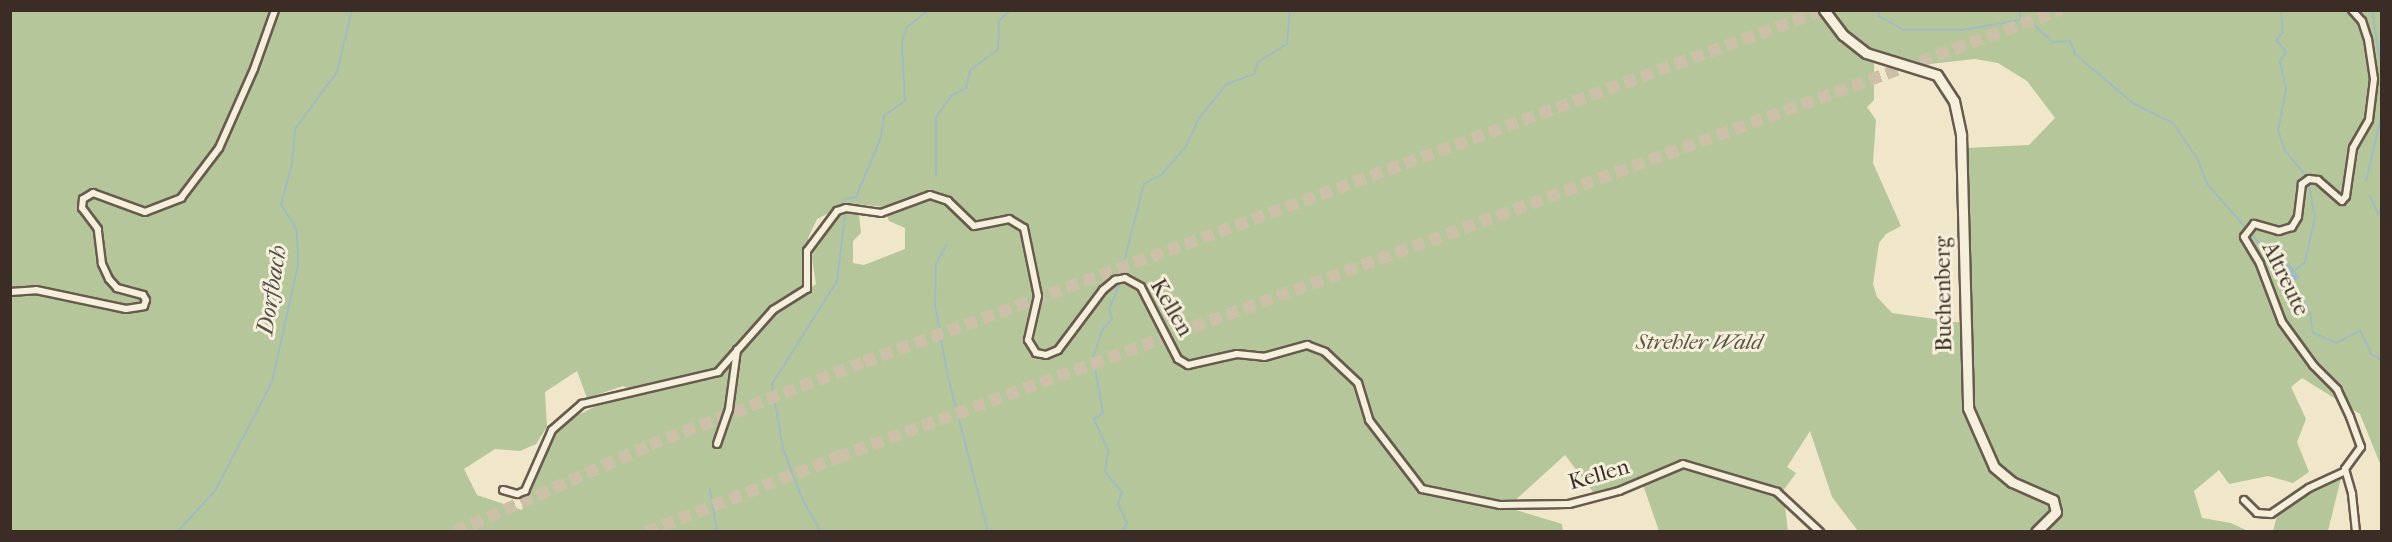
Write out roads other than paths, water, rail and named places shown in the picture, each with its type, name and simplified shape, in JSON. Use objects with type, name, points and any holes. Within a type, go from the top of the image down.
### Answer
[{"type":"street","points":[[10,292],[36,290],[126,309],[144,306],[146,300],[142,295],[117,288],[109,279],[102,264],[98,229],[82,208],[83,199],[93,194],[146,212],[181,198],[219,148],[254,69],[275,10]]},
{"type":"street","name":"Buchenberg","points":[[1824,10],[1842,35],[1874,57],[1932,72],[1946,86],[1954,101],[1961,135],[1968,408],[1994,467],[2012,482],[2053,500],[2056,512],[2036,531]]},
{"type":"street","name":"Altreute","points":[[2345,471],[2361,447],[2337,389],[2314,366],[2282,322],[2260,264],[2247,243],[2245,231],[2251,225],[2279,231],[2292,227],[2298,217],[2302,184],[2309,179],[2318,180],[2342,201],[2346,196],[2353,148],[2369,120],[2374,79],[2368,39],[2362,21],[2352,10]]},
{"type":"street","name":"Kellen","points":[[737,350],[777,306],[807,289],[807,251],[837,211],[846,208],[881,213],[916,197],[936,195],[948,201],[969,224],[980,226],[1009,219],[1024,228],[1038,296],[1028,340],[1036,353],[1046,356],[1058,350],[1103,290],[1116,280],[1125,278],[1142,287],[1178,359],[1188,365],[1237,354],[1264,357],[1307,345],[1324,352],[1358,383],[1369,420],[1418,485],[1428,491],[1500,505],[1569,504],[1619,491],[1675,464],[1686,464],[1716,477],[1777,492],[1820,531]]},
{"type":"street","points":[[717,444],[729,409],[737,350]]},
{"type":"street","points":[[503,490],[517,494],[525,491],[552,430],[576,407],[600,398],[708,377],[718,372],[737,350]]},
{"type":"street","points":[[2244,500],[2255,512],[2271,514],[2309,488],[2345,471],[2352,494],[2356,531]]},
{"type":"water","points":[[2263,246],[2285,258],[2300,278],[2282,286]]},
{"type":"waterway","name":"Dorfbach","points":[[177,532],[215,491],[272,382],[298,265],[297,230],[281,204],[292,164],[295,129],[337,72],[352,10]]},
{"type":"waterway","points":[[843,200],[856,197],[881,137],[884,116],[905,101],[902,42],[907,27],[929,10]]},
{"type":"waterway","points":[[936,175],[936,117],[951,96],[966,88],[970,70],[998,50],[999,21],[1011,10]]},
{"type":"waterway","points":[[1121,274],[1144,184],[1162,174],[1186,146],[1199,118],[1227,84],[1254,74],[1258,62],[1287,44],[1290,10]]},
{"type":"waterway","points":[[1878,10],[1879,16],[1903,30],[1962,30],[2020,20],[2034,25],[2052,42],[2070,41],[2075,54],[2134,104],[2173,123],[2198,160],[2207,184],[2263,247]]},
{"type":"waterway","points":[[2020,10],[2020,20]]},
{"type":"waterway","points":[[2281,10],[2283,32],[2276,40],[2286,52],[2280,61],[2286,89],[2278,131],[2286,152],[2305,175]]},
{"type":"waterway","points":[[2372,10],[2382,71]]},
{"type":"waterway","points":[[2366,181],[2382,113]]},
{"type":"waterway","points":[[2294,271],[2305,262],[2315,217],[2309,185]]},
{"type":"waterway","points":[[2370,196],[2378,214],[2382,207]]},
{"type":"waterway","points":[[821,532],[804,503],[783,449],[772,384],[837,281],[845,215]]},
{"type":"waterway","points":[[947,244],[936,264],[935,304],[947,373],[988,532]]},
{"type":"waterway","points":[[2292,280],[2310,312],[2313,333],[2336,343],[2360,330],[2371,354],[2382,360]]},
{"type":"waterway","points":[[1119,286],[1109,308],[1112,319],[1102,330],[1093,357],[1103,413],[1094,419],[1108,451],[1105,472],[1122,492],[1118,504],[1127,523],[1122,532]]},
{"type":"waterway","points":[[710,489],[717,532]]},
{"type":"tunnel","points":[[455,532],[650,445],[864,362],[1824,10]]},
{"type":"tunnel","points":[[646,532],[838,457],[2061,10]]},
{"type":"park label","name":"Strehler Wald","points":[[1699,343]]}]
